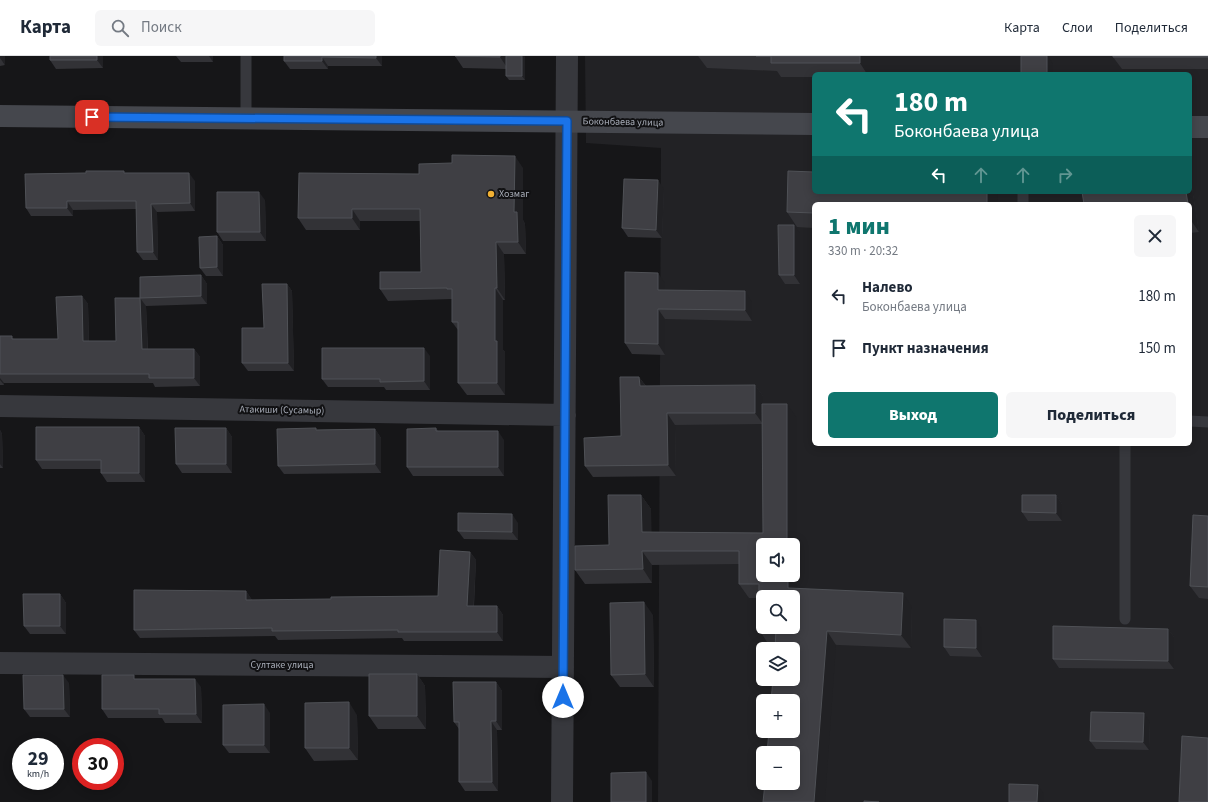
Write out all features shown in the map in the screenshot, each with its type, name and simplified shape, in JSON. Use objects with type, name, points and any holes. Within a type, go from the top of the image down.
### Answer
[{"type":"street","points":[[562,802],[567,56]]},
{"type":"street","name":"Боконбаева улица","points":[[0,116],[812,124]]},
{"type":"street","points":[[1192,127],[1208,127]]},
{"type":"street","name":"Атакиши (Сусамыр)","points":[[0,406],[565,415]]},
{"type":"street","name":"Султаке улица","points":[[0,663],[563,667]]},
{"type":"lane","points":[[246,56],[246,119]]},
{"type":"lane","points":[[1192,421],[1208,422]]},
{"type":"lane","points":[[1125,446],[1125,619]]},
{"type":"shaded area","points":[[585,56],[1208,56],[1208,802],[658,802],[661,148],[586,143]]},
{"type":"building","points":[[50,56],[97,56],[97,60],[50,60]]},
{"type":"building","points":[[284,56],[376,56],[376,58],[322,57],[322,61],[284,61]]},
{"type":"building","points":[[455,56],[500,56],[500,57]]},
{"type":"building","points":[[506,56],[522,56],[522,76],[506,76]]},
{"type":"building","points":[[771,56],[860,56],[860,63],[771,63]]},
{"type":"building","points":[[1021,56],[1047,56],[1047,72],[1021,72]]},
{"type":"building","points":[[1208,56],[1208,57],[1113,57]]},
{"type":"building","points":[[452,155],[515,156],[514,212],[517,212],[518,242],[496,242],[497,288],[495,288],[495,341],[497,341],[497,383],[458,383],[458,322],[452,322],[452,289],[380,289],[380,272],[421,272],[420,209],[352,209],[352,218],[298,218],[299,173],[419,174],[419,164],[452,163]]},
{"type":"building","points":[[86,171],[124,171],[124,173],[189,173],[190,203],[151,204],[153,252],[137,252],[136,201],[67,201],[67,208],[26,208],[25,174],[86,173]]},
{"type":"building","points":[[788,171],[812,172],[812,194],[987,194],[987,202],[812,202],[812,213],[787,212]]},
{"type":"building","points":[[624,179],[658,180],[656,230],[622,228]]},
{"type":"building","points":[[217,192],[259,192],[260,232],[217,232]]},
{"type":"building","points":[[1082,194],[1186,194],[1188,202],[1084,202]]},
{"type":"building","points":[[778,225],[794,225],[794,275],[779,275]]},
{"type":"building","points":[[217,236],[217,267],[200,268],[199,237]]},
{"type":"building","points":[[625,272],[658,273],[658,290],[745,291],[745,310],[658,309],[658,344],[625,343]]},
{"type":"building","points":[[201,275],[201,296],[140,298],[140,277]]},
{"type":"building","points":[[262,284],[287,284],[288,363],[242,363],[242,328],[264,328]]},
{"type":"building","points":[[82,296],[83,341],[116,341],[115,298],[140,298],[142,349],[194,349],[194,378],[149,378],[149,374],[0,374],[0,336],[12,336],[12,339],[58,339],[56,297]]},
{"type":"building","points":[[322,348],[424,348],[424,381],[380,382],[380,379],[322,379]]},
{"type":"building","points":[[620,377],[639,377],[640,386],[755,385],[755,413],[667,413],[668,465],[585,466],[584,438],[621,436]]},
{"type":"building","points":[[762,404],[787,404],[787,538],[756,538],[756,582],[788,582],[788,588],[903,593],[901,635],[827,631],[814,802],[763,802],[764,790],[800,790],[800,746],[768,746],[768,738],[800,738],[800,694],[772,694],[772,686],[800,686],[800,642],[775,642],[776,634],[800,634],[800,590],[759,590],[759,584],[739,584],[739,551],[642,551],[643,569],[575,570],[575,546],[609,545],[608,495],[641,495],[642,532],[763,533]]},
{"type":"building","points":[[36,427],[139,427],[139,473],[101,473],[101,460],[36,460]]},
{"type":"building","points":[[175,428],[226,428],[226,464],[176,464]]},
{"type":"building","points":[[316,428],[316,430],[375,429],[375,464],[278,466],[277,429]]},
{"type":"building","points":[[436,428],[436,431],[498,431],[498,467],[407,467],[407,429]]},
{"type":"building","points":[[1022,495],[1056,495],[1056,513],[1022,512]]},
{"type":"building","points":[[458,513],[512,514],[512,532],[458,531]]},
{"type":"building","points":[[1193,515],[1208,516],[1208,587],[1190,586]]},
{"type":"building","points":[[440,550],[470,552],[467,606],[497,606],[497,632],[398,632],[398,630],[272,631],[272,628],[134,630],[134,590],[246,591],[246,600],[331,599],[331,597],[438,596]]},
{"type":"building","points":[[23,594],[60,594],[60,626],[24,626]]},
{"type":"building","points":[[644,602],[645,674],[611,675],[610,603]]},
{"type":"building","points":[[944,619],[976,620],[976,648],[944,647]]},
{"type":"building","points":[[1053,626],[1168,629],[1168,661],[1053,659]]},
{"type":"building","points":[[369,674],[417,674],[417,716],[369,716]]},
{"type":"building","points":[[23,675],[63,675],[64,709],[24,709]]},
{"type":"building","points":[[102,675],[134,675],[134,679],[195,679],[196,714],[159,714],[159,709],[102,709]]},
{"type":"building","points":[[453,682],[496,682],[496,721],[491,721],[492,782],[459,782],[459,722],[454,722]]},
{"type":"building","points":[[349,702],[349,748],[305,748],[305,703]]},
{"type":"building","points":[[264,704],[264,745],[223,745],[223,705]]},
{"type":"building","points":[[1091,712],[1144,713],[1143,742],[1090,741]]},
{"type":"building","points":[[1182,736],[1208,738],[1208,802],[1179,802]]},
{"type":"building","points":[[646,772],[646,802],[611,802],[611,773]]},
{"type":"building","points":[[1009,784],[1038,785],[1037,802],[1009,802]]},
{"type":"place","name":"Хозмаг","points":[[491,194]]},
{"type":"route","points":[[92,117],[567,121],[563,697]]}]
